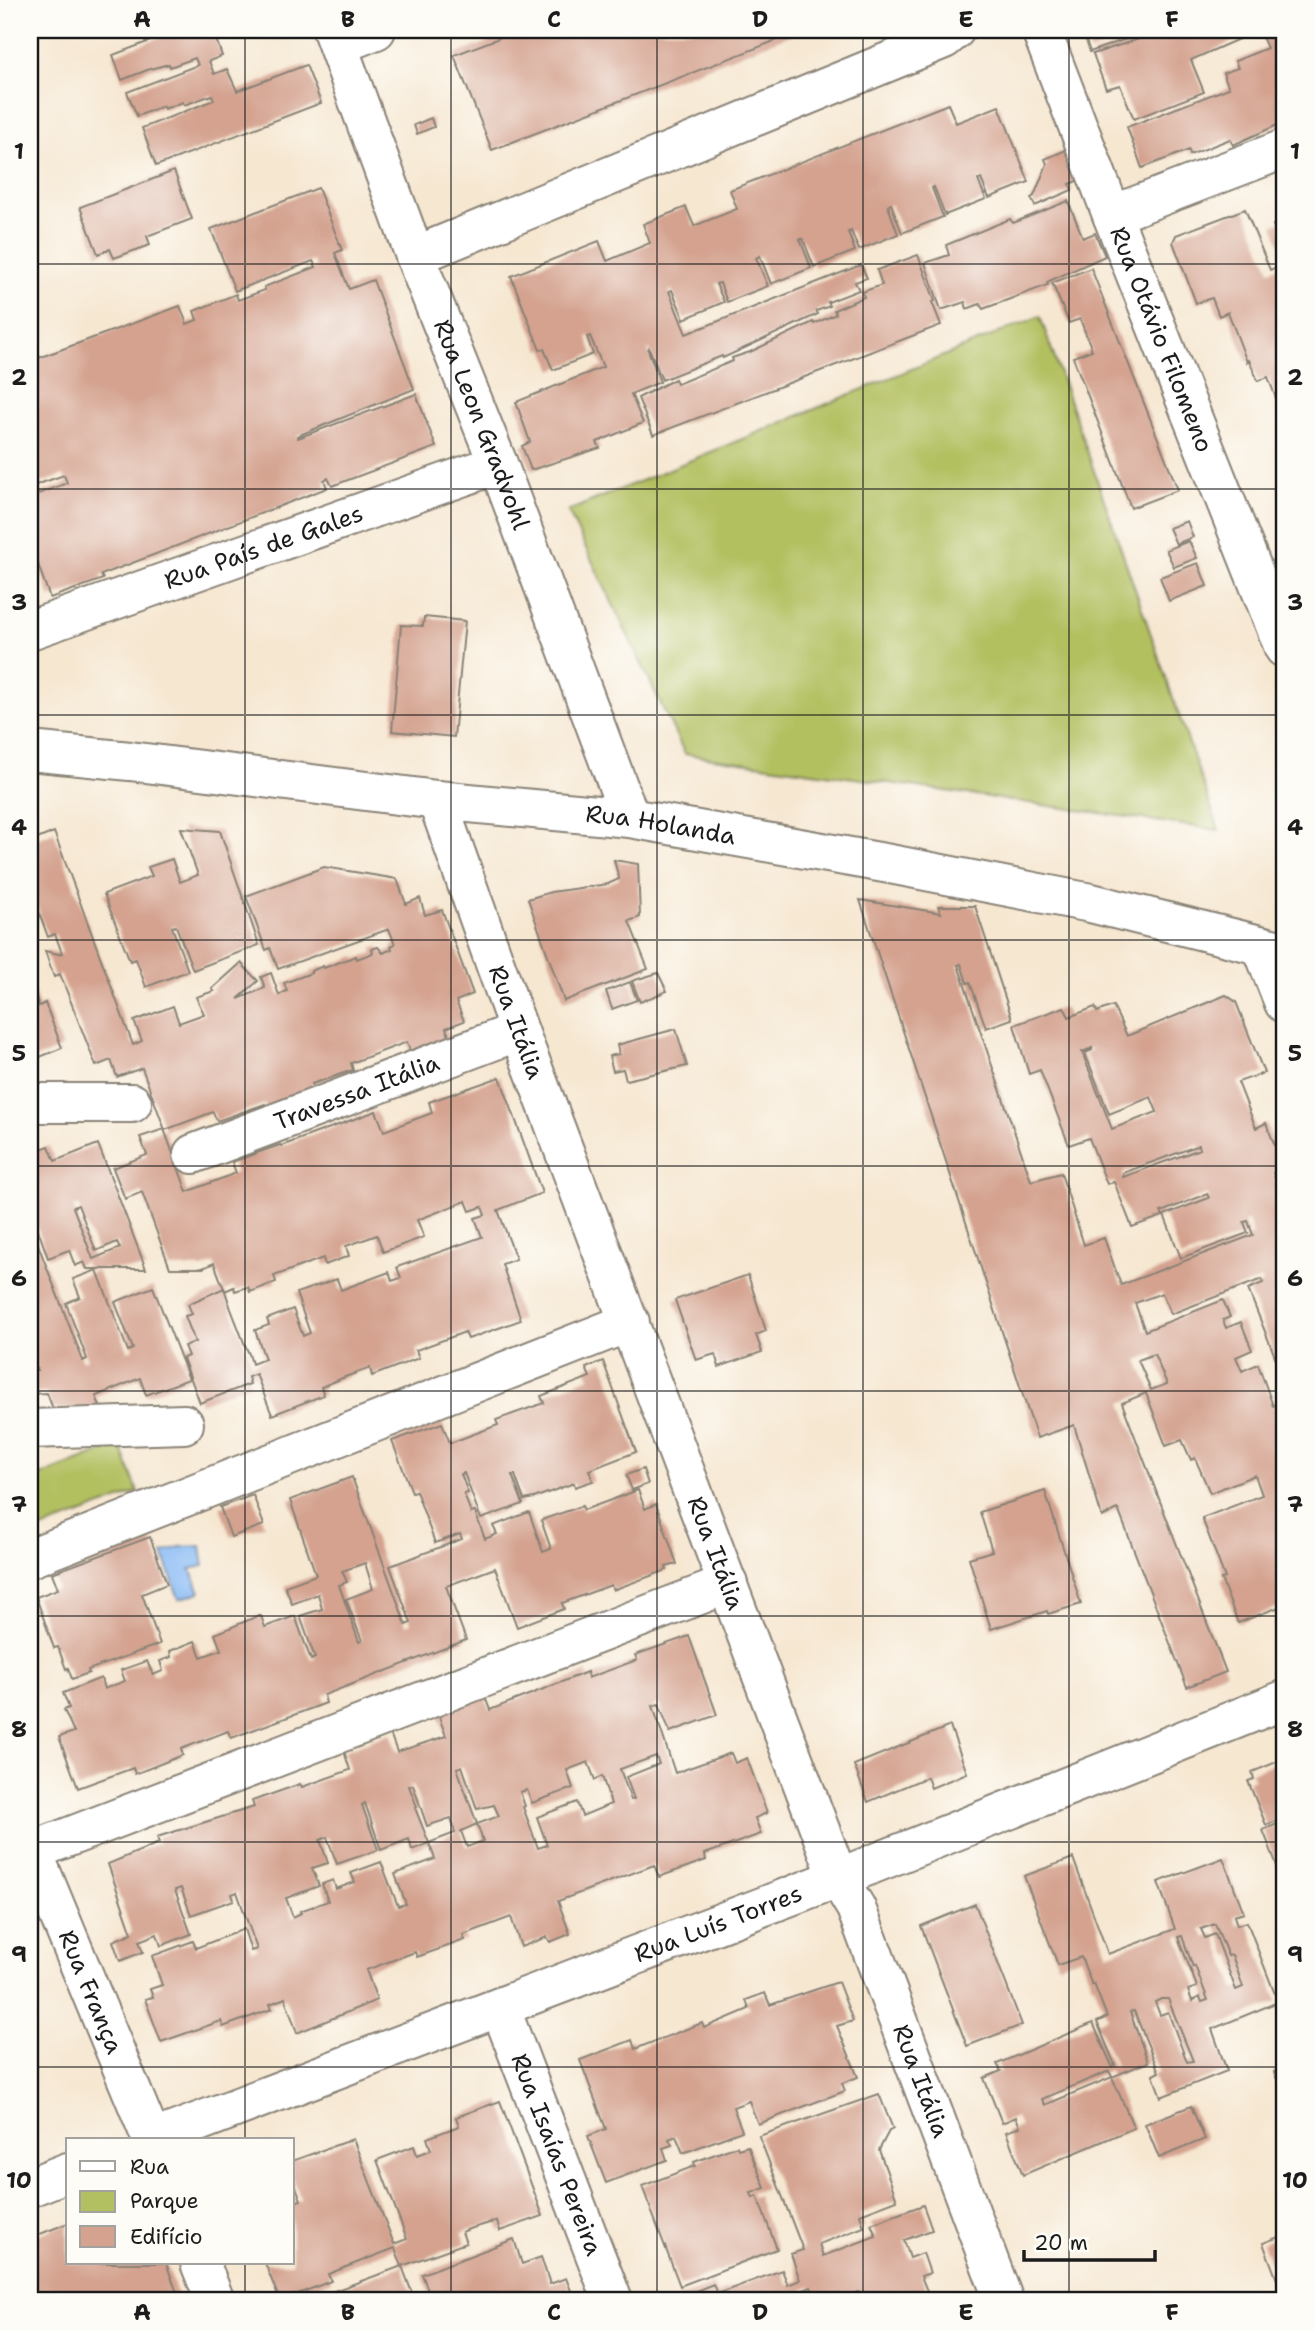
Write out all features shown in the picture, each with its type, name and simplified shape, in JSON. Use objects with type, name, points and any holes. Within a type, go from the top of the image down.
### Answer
[{"type":"street","points":[[335,37],[376,30]]},
{"type":"street","points":[[415,256],[944,39],[955,30]]},
{"type":"street","name":"Rua Otávio Filomeno","points":[[1041,30],[1284,648]]},
{"type":"street","name":"Rua Leon Gradvohl","points":[[335,37],[415,256],[498,464],[630,818]]},
{"type":"street","points":[[1112,215],[1284,149]]},
{"type":"street","name":"Rua País de Gales","points":[[30,631],[498,464]]},
{"type":"street","name":"Rua Holanda","points":[[30,751],[437,800],[630,818],[1091,903],[1273,949]]},
{"type":"street","name":"Rua Itália","points":[[437,800],[519,1031],[838,1878],[856,1908],[1004,2301]]},
{"type":"street","points":[[1273,949],[1284,1003]]},
{"type":"street","name":"Travessa Itália","points":[[193,1154],[519,1031]]},
{"type":"street","points":[[30,1104],[132,1103]]},
{"type":"street","points":[[30,1558],[630,1322]]},
{"type":"street","points":[[30,1429],[184,1424]]},
{"type":"street","points":[[31,1848],[728,1584]]},
{"type":"street","name":"Rua Luís Torres","points":[[157,2138],[838,1878],[1284,1700]]},
{"type":"street","name":"Rua França","points":[[31,1848],[151,2138]]},
{"type":"street","name":"Rua Isaías Pereira","points":[[500,2007],[613,2301]]},
{"type":"street","points":[[30,2187],[66,2173]]},
{"type":"street","points":[[200,2264],[215,2301]]},
{"type":"green space","points":[[1040,316],[1219,830],[685,754],[568,511]]},
{"type":"green space","points":[[120,1444],[138,1492],[34,1532],[30,1521],[30,1480]]},
{"type":"water","points":[[201,1546],[204,1566],[190,1569],[200,1592],[179,1599],[163,1553],[180,1547]]},
{"type":"building","points":[[179,30],[197,30],[200,36],[213,31],[222,56],[209,61],[214,74],[227,69],[237,91],[306,65],[321,103],[156,166],[142,128],[214,100],[212,95],[184,105],[183,102],[164,109],[163,106],[137,116],[127,92],[198,65],[195,58],[170,67],[169,64],[150,69],[122,80],[113,55]]},
{"type":"building","points":[[496,30],[542,30],[545,37],[548,36],[545,30],[803,30],[492,150],[454,55],[499,38]]},
{"type":"building","points":[[1082,30],[1151,30],[1090,52]]},
{"type":"building","points":[[1166,30],[1259,30],[1191,60],[1204,92],[1134,119],[1120,85],[1106,89],[1093,54]]},
{"type":"building","points":[[1259,30],[1284,30],[1284,122],[1233,145],[1230,139],[1190,155],[1189,150],[1142,168],[1127,127],[1229,88],[1223,73],[1238,68],[1235,61],[1267,48]]},
{"type":"building","points":[[948,104],[956,123],[999,106],[1029,182],[989,198],[981,179],[978,180],[986,199],[945,215],[934,187],[932,188],[943,217],[902,233],[891,204],[888,206],[898,234],[859,250],[851,231],[848,232],[855,251],[814,267],[803,239],[800,239],[811,268],[771,284],[760,256],[756,258],[768,286],[727,302],[720,283],[716,284],[724,302],[684,319],[672,290],[669,291],[686,334],[861,265],[867,278],[855,282],[859,290],[828,302],[830,306],[816,311],[818,314],[723,358],[722,356],[662,380],[649,348],[660,382],[631,394],[643,423],[597,442],[600,448],[531,470],[522,446],[530,442],[516,402],[603,367],[590,336],[587,337],[593,354],[553,370],[544,349],[540,350],[511,276],[599,241],[607,261],[650,243],[643,224],[686,207],[694,226],[737,209],[730,190]]},
{"type":"building","points":[[431,118],[434,127],[417,134],[414,125]]},
{"type":"building","points":[[1066,150],[1081,179],[1070,184],[1072,190],[1035,206],[1031,198],[1047,164],[1045,159]]},
{"type":"building","points":[[174,171],[192,219],[147,236],[150,245],[114,258],[110,249],[98,254],[80,207]]},
{"type":"building","points":[[318,188],[342,250],[335,253],[349,289],[373,280],[414,389],[297,436],[298,438],[416,394],[436,447],[332,486],[328,478],[324,480],[327,488],[101,575],[103,579],[50,598],[30,542],[30,497],[67,483],[64,475],[30,487],[30,361],[180,306],[187,324],[197,320],[194,311],[236,294],[238,300],[316,267],[313,261],[235,291],[211,229]]},
{"type":"building","points":[[1068,201],[1083,238],[1095,233],[1105,256],[1047,282],[1048,285],[983,309],[980,304],[967,309],[965,302],[941,310],[925,263],[949,255],[946,245],[1010,219],[1013,223]]},
{"type":"building","points":[[1245,209],[1270,270],[1284,264],[1284,291],[1279,293],[1284,306],[1284,414],[1268,377],[1258,381],[1249,360],[1247,362],[1228,312],[1219,316],[1212,298],[1196,303],[1173,242],[1176,235]]},
{"type":"building","points":[[1284,220],[1284,254],[1273,225]]},
{"type":"building","points":[[918,255],[941,325],[653,435],[638,398],[675,379],[677,384],[733,361],[732,358],[836,314],[834,310],[864,297],[862,292],[882,285],[877,270]]},
{"type":"building","points":[[1091,268],[1178,490],[1131,508],[1073,357],[1092,350],[1080,319],[1069,323],[1052,283]]},
{"type":"building","points":[[1187,521],[1193,537],[1176,544],[1169,528]]},
{"type":"building","points":[[1189,541],[1197,558],[1174,567],[1166,550]]},
{"type":"building","points":[[1198,563],[1207,586],[1169,601],[1160,577]]},
{"type":"building","points":[[424,617],[465,621],[454,737],[392,731],[401,625],[423,626]]},
{"type":"building","points":[[181,828],[220,831],[259,945],[193,970],[176,926],[172,927],[188,971],[146,987],[136,959],[130,961],[104,894],[152,876],[148,867],[172,859],[180,882],[198,875]]},
{"type":"building","points":[[54,832],[133,1045],[142,1041],[134,1021],[173,1006],[179,1023],[204,1014],[196,997],[214,991],[212,989],[241,963],[258,981],[238,999],[265,988],[261,977],[271,973],[279,995],[287,991],[284,983],[323,966],[324,968],[356,956],[357,959],[373,953],[372,949],[378,947],[383,953],[392,949],[391,946],[395,944],[389,929],[278,969],[270,948],[266,950],[246,896],[324,867],[397,879],[406,904],[420,898],[425,915],[442,910],[473,994],[456,1001],[464,1021],[446,1028],[452,1043],[412,1057],[407,1042],[351,1063],[353,1070],[312,1084],[315,1094],[268,1111],[265,1104],[217,1121],[213,1112],[165,1130],[142,1068],[117,1077],[111,1060],[96,1066],[60,974],[54,977],[45,951],[62,953],[55,934],[48,937],[30,888],[30,842]]},
{"type":"building","points":[[614,860],[638,864],[640,917],[629,921],[648,969],[564,1001],[528,899],[551,892],[608,884],[619,879]]},
{"type":"building","points":[[860,900],[941,913],[938,906],[975,906],[1012,1019],[986,1028],[970,982],[967,983],[961,964],[958,965],[1031,1181],[1061,1173],[1084,1245],[1104,1238],[1121,1285],[1253,1235],[1248,1221],[1244,1222],[1248,1233],[1181,1258],[1164,1215],[1209,1198],[1207,1194],[1161,1212],[1163,1216],[1132,1227],[1114,1182],[1107,1184],[1089,1138],[1069,1145],[1040,1070],[1029,1074],[1014,1025],[1064,1007],[1069,1017],[1095,1007],[1097,1012],[1113,1006],[1127,1036],[1226,995],[1236,1002],[1264,1073],[1238,1082],[1256,1128],[1266,1123],[1284,1169],[1273,1173],[1284,1202],[1284,1379],[1248,1289],[1263,1283],[1262,1279],[1171,1314],[1162,1293],[1135,1303],[1145,1331],[1223,1300],[1230,1317],[1223,1320],[1226,1328],[1241,1322],[1252,1350],[1236,1357],[1242,1371],[1258,1364],[1273,1406],[1284,1401],[1284,1605],[1238,1623],[1221,1579],[1225,1578],[1202,1518],[1262,1495],[1255,1475],[1210,1493],[1195,1458],[1191,1460],[1182,1440],[1166,1446],[1146,1393],[1122,1403],[1226,1672],[1187,1687],[1118,1509],[1102,1517],[1074,1425],[1037,1438]],"holes":[[[1092,1048],[1085,1053],[1109,1114],[1151,1097],[1157,1112],[1112,1129],[1082,1052]],[[1199,1145],[1200,1149],[1123,1177],[1123,1173]],[[1154,1354],[1167,1384],[1151,1390],[1138,1360]]]},
{"type":"building","points":[[658,973],[667,991],[640,1002],[632,981]]},
{"type":"building","points":[[30,981],[39,1006],[45,1003],[62,1048],[30,1061]]},
{"type":"building","points":[[630,982],[637,1000],[612,1009],[606,991]]},
{"type":"building","points":[[676,1029],[687,1066],[626,1080],[623,1069],[613,1071],[609,1056],[619,1054],[617,1045]]},
{"type":"building","points":[[500,1077],[542,1193],[498,1210],[516,1259],[502,1264],[521,1320],[468,1339],[465,1332],[416,1350],[419,1358],[372,1376],[370,1368],[345,1377],[321,1387],[324,1395],[272,1415],[256,1374],[248,1377],[250,1384],[200,1403],[183,1358],[188,1356],[184,1346],[195,1342],[185,1316],[192,1314],[188,1304],[224,1288],[214,1263],[203,1268],[170,1268],[142,1192],[125,1199],[113,1168],[147,1155],[140,1137],[164,1129],[187,1192],[236,1173],[232,1162],[376,1111],[384,1131],[432,1113],[429,1102]],"holes":[[[466,1201],[470,1211],[482,1207],[485,1215],[475,1218],[482,1237],[397,1267],[401,1278],[392,1281],[389,1272],[341,1290],[337,1279],[296,1293],[310,1333],[303,1336],[293,1309],[267,1319],[269,1325],[255,1330],[265,1359],[252,1364],[225,1291],[234,1287],[235,1291],[248,1287],[250,1292],[276,1282],[274,1276],[323,1258],[325,1265],[349,1256],[346,1246],[377,1235],[383,1252],[424,1237],[417,1220]]]},
{"type":"building","points":[[98,1144],[146,1269],[87,1269],[84,1262],[75,1266],[69,1250],[48,1258],[30,1207],[30,1153],[49,1146],[55,1161]],"holes":[[[78,1205],[96,1251],[117,1242],[120,1248],[93,1259],[73,1207]]]},
{"type":"building","points":[[30,1224],[83,1361],[87,1359],[66,1303],[80,1297],[73,1279],[97,1270],[128,1351],[133,1349],[115,1302],[153,1287],[189,1379],[146,1395],[140,1378],[96,1396],[101,1409],[53,1409],[47,1393],[30,1394],[30,1370],[37,1370],[30,1338]]},
{"type":"building","points":[[748,1275],[766,1331],[756,1335],[762,1352],[719,1367],[715,1354],[696,1360],[675,1300]]},
{"type":"building","points":[[603,1361],[636,1452],[589,1470],[593,1481],[575,1487],[574,1483],[524,1500],[515,1475],[512,1475],[523,1504],[481,1519],[464,1473],[461,1474],[471,1513],[475,1512],[485,1539],[497,1534],[493,1526],[529,1512],[543,1552],[551,1549],[541,1520],[582,1506],[584,1510],[638,1490],[645,1509],[656,1504],[677,1564],[613,1590],[611,1585],[562,1603],[564,1609],[517,1627],[495,1568],[446,1586],[466,1640],[324,1695],[326,1703],[231,1738],[228,1731],[181,1749],[183,1755],[135,1774],[133,1768],[78,1788],[59,1737],[74,1732],[64,1710],[69,1708],[63,1693],[101,1678],[104,1689],[125,1681],[121,1670],[147,1661],[153,1675],[163,1671],[160,1661],[171,1657],[170,1651],[195,1641],[201,1657],[221,1650],[215,1634],[258,1616],[261,1616],[265,1627],[295,1616],[311,1660],[315,1658],[300,1616],[322,1609],[318,1594],[292,1604],[285,1586],[316,1575],[290,1500],[352,1477],[406,1625],[411,1623],[390,1566],[462,1539],[460,1534],[435,1543],[416,1491],[412,1492],[392,1441],[442,1423],[450,1443],[498,1425],[496,1420],[544,1403],[541,1396],[590,1377],[586,1368]],"holes":[[[365,1563],[373,1589],[346,1599],[362,1641],[359,1642],[339,1585],[347,1582],[342,1571]]]},
{"type":"building","points":[[643,1469],[648,1484],[632,1490],[626,1475]]},
{"type":"building","points":[[1045,1491],[1081,1604],[1048,1614],[1047,1611],[991,1629],[969,1558],[992,1551],[980,1512]]},
{"type":"building","points":[[253,1495],[264,1525],[231,1537],[220,1507]]},
{"type":"building","points":[[150,1537],[167,1584],[142,1594],[160,1644],[88,1670],[89,1673],[72,1679],[58,1647],[54,1648],[36,1597],[58,1589],[52,1573]]},
{"type":"building","points":[[689,1636],[717,1715],[670,1732],[659,1704],[653,1706],[675,1773],[731,1753],[735,1763],[747,1758],[767,1813],[755,1818],[761,1834],[705,1854],[706,1860],[659,1877],[654,1865],[558,1901],[570,1934],[550,1942],[547,1937],[521,1947],[511,1917],[463,1935],[465,1940],[417,1957],[415,1952],[366,1970],[377,2000],[297,2033],[285,1998],[270,2004],[272,2009],[223,2027],[221,2021],[161,2042],[145,1999],[153,1997],[150,1989],[162,1985],[152,1956],[193,1941],[196,1948],[244,1929],[251,1951],[257,1949],[237,1892],[232,1894],[234,1900],[191,1915],[181,1888],[175,1890],[191,1934],[161,1946],[157,1934],[139,1941],[143,1952],[120,1961],[113,1941],[132,1933],[108,1864],[159,1843],[157,1837],[254,1807],[252,1801],[350,1770],[344,1751],[390,1733],[397,1752],[446,1736],[438,1714],[485,1697],[490,1710],[587,1672],[588,1678],[637,1660],[635,1655]],"holes":[[[656,1756],[659,1764],[626,1777],[634,1799],[631,1800],[620,1769]],[[588,1762],[595,1780],[602,1776],[611,1804],[582,1816],[577,1802],[537,1817],[547,1845],[538,1848],[520,1792],[527,1790],[532,1803],[573,1788],[567,1770]],[[462,1766],[477,1809],[494,1805],[499,1816],[477,1824],[457,1768]],[[413,1785],[427,1826],[451,1818],[455,1833],[429,1843],[415,1808],[417,1807],[409,1786]],[[365,1803],[381,1850],[409,1839],[412,1850],[429,1843],[435,1859],[395,1874],[406,1904],[398,1906],[381,1862],[351,1873],[355,1882],[336,1889],[333,1880],[322,1884],[328,1901],[300,1911],[301,1913],[293,1917],[286,1898],[319,1886],[312,1868],[328,1863],[320,1840],[327,1837],[337,1864],[378,1850],[362,1805]],[[477,1824],[483,1841],[467,1847],[461,1831]]]},
{"type":"building","points":[[950,1726],[967,1773],[931,1788],[927,1777],[868,1802],[854,1765]]},
{"type":"building","points":[[1284,1759],[1284,1818],[1266,1825],[1248,1781],[1254,1779],[1252,1772]]},
{"type":"building","points":[[1284,1821],[1284,1883],[1263,1830]]},
{"type":"building","points":[[1073,1858],[1108,1954],[1175,1929],[1158,1882],[1223,1858],[1244,1913],[1234,1916],[1237,1925],[1247,1922],[1278,2002],[1212,2029],[1227,2071],[1161,2097],[1153,2075],[1159,2072],[1134,2011],[1130,2012],[1148,2062],[1112,2077],[1134,2128],[1023,2175],[1006,2132],[1020,2127],[1016,2117],[1002,2123],[984,2078],[1001,2071],[997,2064],[1093,2023],[1112,2066],[1115,2065],[1097,2022],[1107,2017],[1081,1957],[1058,1965],[1024,1876]],"holes":[[[1215,1924],[1228,1956],[1232,1955],[1243,1987],[1236,1990],[1215,1934],[1205,1938],[1201,1929]],[[1182,1936],[1208,2000],[1202,2002],[1200,1997],[1192,2001],[1188,1990],[1197,1987],[1178,1937]],[[1168,1999],[1193,2061],[1187,2062],[1168,2012],[1160,2015],[1155,2002]],[[1109,2071],[1112,2077],[1045,2105],[1042,2099]]]},
{"type":"building","points":[[975,1904],[1022,2025],[967,2046],[921,1926]]},
{"type":"building","points":[[838,1982],[853,2021],[837,2026],[858,2077],[842,2083],[845,2091],[758,2124],[749,2101],[733,2107],[742,2131],[683,2153],[676,2136],[669,2139],[672,2145],[663,2148],[667,2160],[606,2183],[588,2136],[606,2129],[580,2060],[632,2040],[635,2049],[702,2023],[704,2028],[749,2009],[746,2000],[765,1993],[770,2005]]},
{"type":"building","points":[[1284,2068],[1284,2096],[1274,2072]]},
{"type":"building","points":[[879,2094],[893,2129],[889,2131],[879,2150],[897,2200],[860,2214],[864,2227],[819,2244],[823,2256],[876,2236],[871,2224],[923,2205],[932,2230],[904,2240],[910,2258],[923,2253],[930,2273],[921,2276],[931,2301],[856,2301],[862,2299],[859,2292],[851,2295],[853,2301],[676,2301],[713,2284],[717,2294],[782,2270],[788,2285],[800,2280],[791,2254],[803,2250],[759,2136]],"holes":[[[811,2287],[816,2298],[808,2301],[803,2290]]]},
{"type":"building","points":[[500,2101],[543,2216],[500,2231],[497,2221],[469,2229],[462,2232],[466,2243],[402,2266],[395,2248],[328,2274],[331,2281],[280,2301],[265,2264],[294,2264],[294,2202],[301,2200],[294,2181],[294,2160],[353,2139],[394,2244],[407,2239],[377,2160],[414,2146],[417,2155],[431,2150],[427,2138],[459,2126],[456,2117]]},
{"type":"building","points":[[1191,2106],[1205,2139],[1159,2158],[1145,2124]]},
{"type":"building","points":[[737,2146],[738,2149],[748,2146],[765,2188],[751,2193],[753,2198],[757,2196],[777,2249],[680,2286],[642,2186],[695,2166],[694,2162]]},
{"type":"building","points":[[66,2224],[66,2264],[166,2264],[180,2301],[30,2301],[30,2238]]},
{"type":"building","points":[[1284,2235],[1284,2298],[1263,2243]]},
{"type":"building","points":[[514,2239],[522,2264],[541,2257],[550,2284],[566,2278],[575,2301],[432,2301],[422,2274]]},
{"type":"building","points":[[402,2266],[415,2301],[307,2301]]}]
